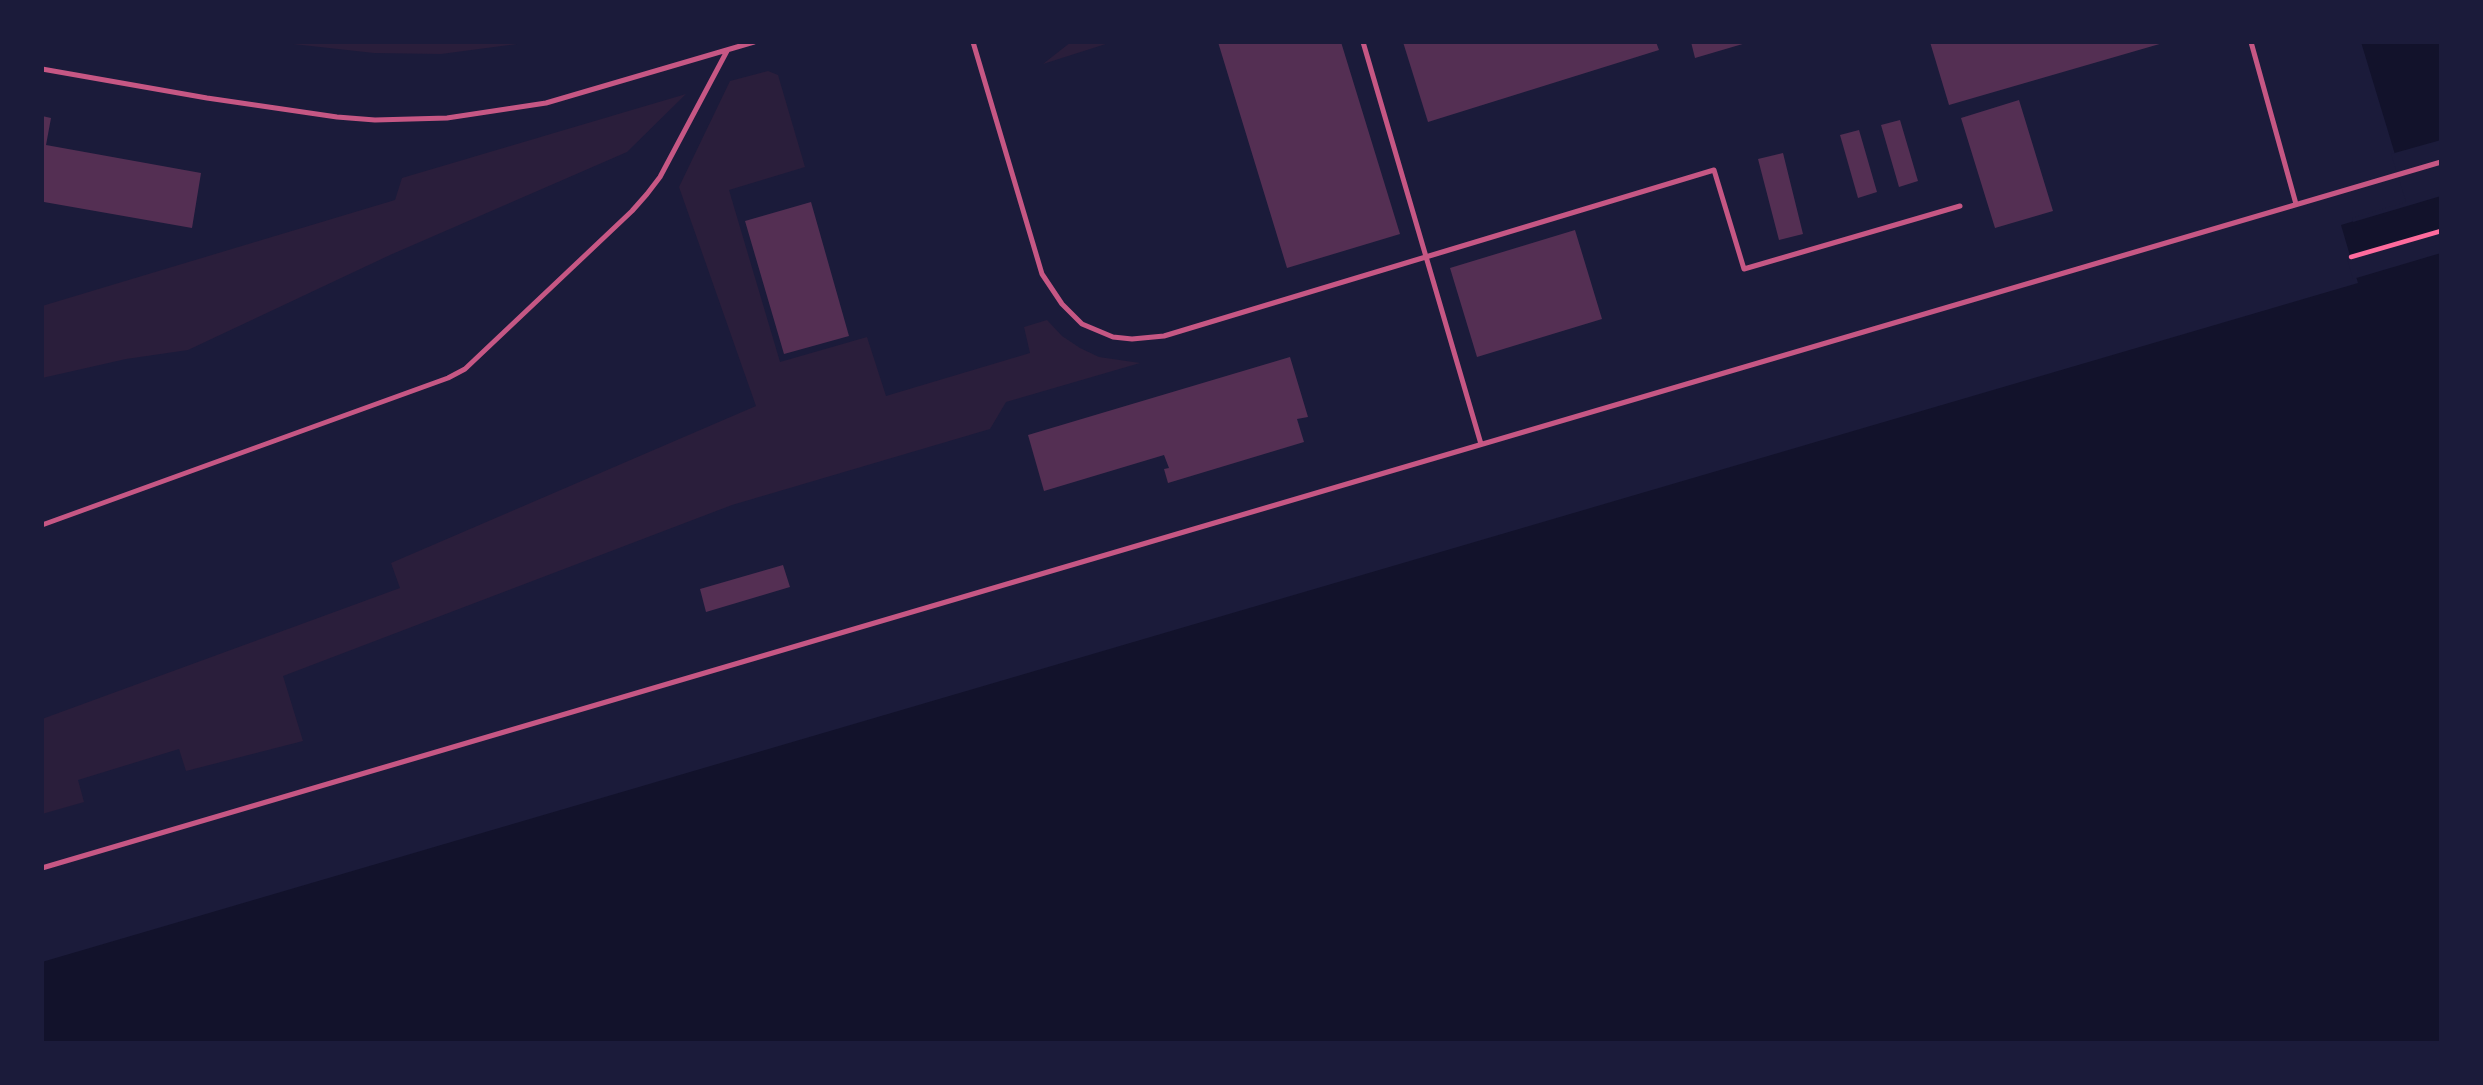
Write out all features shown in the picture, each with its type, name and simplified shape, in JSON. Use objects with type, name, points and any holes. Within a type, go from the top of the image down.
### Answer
[{"type":"lane","points":[[42,69],[207,98],[337,117],[412,119],[457,117],[546,103],[754,42]]},
{"type":"lane","points":[[973,42],[1042,274],[1062,304],[1089,327],[1113,337],[1132,339],[1164,336],[1714,170],[1744,269],[1960,206]]},
{"type":"lane","points":[[1363,42],[1481,444]]},
{"type":"lane","points":[[2251,42],[2296,204]]},
{"type":"lane","points":[[42,525],[447,378],[465,369],[647,194],[660,177],[727,51]]},
{"type":"lane","points":[[42,868],[2441,162]]},
{"type":"path","points":[[2351,257],[2441,231]]},
{"type":"shaded area","points":[[275,42],[532,42],[441,54],[374,53]]},
{"type":"shaded area","points":[[1071,42],[1112,42],[1043,64]]},
{"type":"shaded area","points":[[2361,42],[2441,42],[2441,1043],[42,1043],[42,962],[2358,283],[2341,225],[2410,204]]},
{"type":"shaded area","points":[[768,71],[778,75],[805,167],[729,190],[780,362],[867,337],[886,396],[1030,353],[1024,327],[1047,320],[1062,336],[1099,357],[1140,363],[1006,402],[990,429],[732,505],[283,676],[303,741],[186,771],[179,749],[78,780],[84,802],[42,814],[42,719],[400,588],[391,563],[756,406],[679,187],[730,81]]},
{"type":"shaded area","points":[[686,94],[627,152],[390,255],[188,350],[126,359],[42,378],[42,306],[395,200],[402,178]]},
{"type":"pier","points":[[2441,140],[2441,196],[2353,222],[2352,218],[2406,202],[2391,154]]},
{"type":"pier","points":[[2441,230],[2441,253],[2353,279],[2347,258]]},
{"type":"building","points":[[1218,42],[1341,42],[1400,234],[1287,268]]},
{"type":"building","points":[[1403,42],[1656,42],[1659,50],[1428,122]]},
{"type":"building","points":[[1691,42],[1746,42],[1746,43],[1695,58]]},
{"type":"building","points":[[1930,42],[2163,42],[2163,43],[1949,105]]},
{"type":"building","points":[[2019,100],[2053,211],[1995,228],[1961,118]]},
{"type":"building","points":[[42,116],[51,118],[46,145],[201,173],[192,228],[44,202],[42,207]]},
{"type":"building","points":[[1900,120],[1918,181],[1899,187],[1881,125]]},
{"type":"building","points":[[1859,130],[1877,192],[1858,198],[1840,135]]},
{"type":"building","points":[[1783,153],[1803,234],[1779,240],[1758,159]]},
{"type":"building","points":[[811,202],[849,336],[784,354],[745,221]]},
{"type":"building","points":[[1575,230],[1602,319],[1477,357],[1450,268]]},
{"type":"building","points":[[1290,357],[1308,417],[1297,419],[1304,442],[1168,483],[1164,469],[1169,468],[1164,455],[1044,491],[1028,435]]},
{"type":"building","points":[[783,565],[790,587],[706,612],[700,589]]}]
